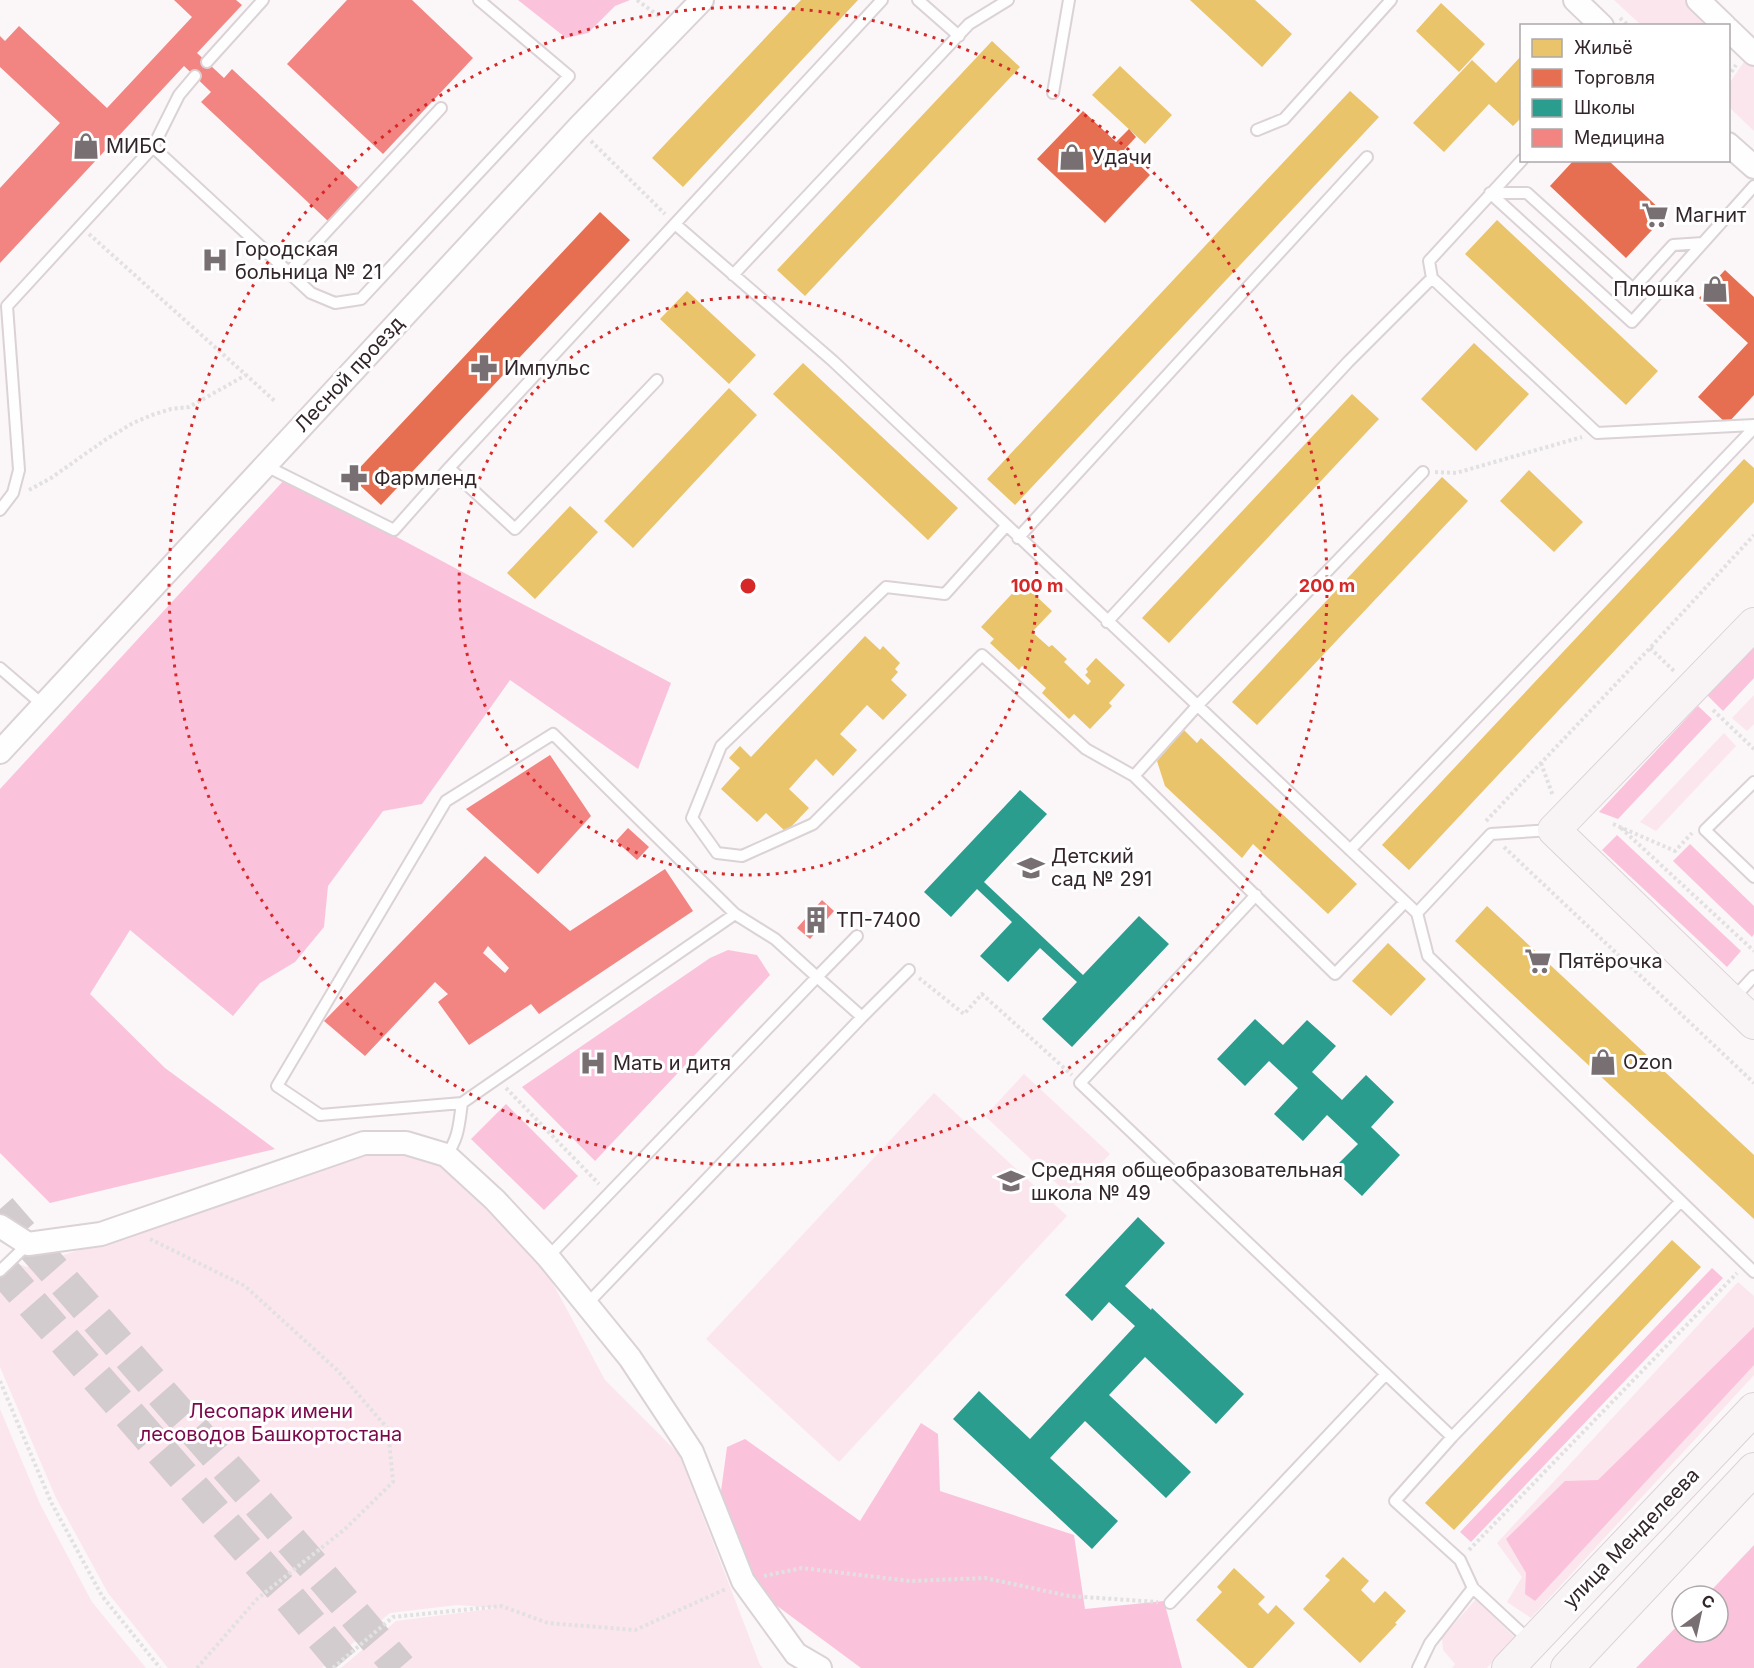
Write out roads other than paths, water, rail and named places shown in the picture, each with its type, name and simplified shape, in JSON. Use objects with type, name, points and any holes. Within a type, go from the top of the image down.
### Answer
[{"type":"main road","points":[[1754,624],[1554,815],[1754,1023]]},
{"type":"main road","name":"улица Менделеева","points":[[1508,1668],[1754,1409]]},
{"type":"main road","points":[[1578,1661],[1754,1469]]},
{"type":"street","name":"Лесной проезд","points":[[0,752],[578,128],[702,0]]},
{"type":"street","points":[[1575,0],[1600,24]]},
{"type":"street","points":[[1698,0],[1723,24]]},
{"type":"street","points":[[1730,31],[1754,54]]},
{"type":"street","points":[[1730,146],[1754,167]]},
{"type":"street","points":[[0,1226],[28,1244],[101,1234],[364,1143],[406,1143],[446,1155],[495,1200],[548,1257],[630,1358],[692,1452],[742,1581],[795,1654],[820,1668]]},
{"type":"lane","points":[[207,62],[262,0]]},
{"type":"lane","points":[[153,147],[311,293],[335,303],[360,300],[569,76],[479,0]]},
{"type":"lane","points":[[264,465],[394,530],[882,0]]},
{"type":"lane","points":[[918,0],[959,36]]},
{"type":"lane","points":[[733,274],[969,24],[1008,0]]},
{"type":"lane","points":[[1053,93],[1069,0]]},
{"type":"lane","points":[[1257,130],[1284,119],[1391,0]]},
{"type":"lane","points":[[0,510],[13,493],[19,470],[3,309],[153,147],[179,95],[195,76]]},
{"type":"lane","points":[[289,272],[441,108]]},
{"type":"lane","points":[[1018,538],[1367,157]]},
{"type":"lane","points":[[1520,161],[1429,261],[1432,278],[1597,433],[1754,426]]},
{"type":"lane","points":[[1490,193],[1632,322],[1754,186]]},
{"type":"lane","points":[[1490,193],[1527,193],[1633,289],[1673,245],[1703,243]]},
{"type":"lane","points":[[675,224],[833,362],[1417,913],[1428,956],[1754,1272]]},
{"type":"lane","points":[[1107,622],[1348,362],[1432,278]]},
{"type":"lane","points":[[449,468],[515,529],[657,380]]},
{"type":"lane","points":[[1350,850],[1754,426]]},
{"type":"lane","points":[[1134,776],[1197,706],[1423,471]]},
{"type":"lane","points":[[1006,526],[945,594],[886,587],[721,746],[692,818],[717,853],[742,856],[813,824],[982,655],[1086,748],[1134,776],[1335,974],[1405,902]]},
{"type":"lane","points":[[0,668],[43,705]]},
{"type":"lane","points":[[735,914],[462,1103],[320,1115],[277,1086],[446,801],[553,734],[735,914],[775,939],[862,1017]]},
{"type":"lane","points":[[1754,782],[1705,830],[1754,877]]},
{"type":"lane","points":[[1417,913],[1491,834],[1554,815]]},
{"type":"lane","points":[[1256,896],[1080,1083],[1452,1437]]},
{"type":"lane","points":[[548,1257],[856,936]]},
{"type":"lane","points":[[586,1304],[909,970]]},
{"type":"lane","points":[[1731,1000],[1754,976]]},
{"type":"lane","points":[[446,1155],[453,1147],[457,1136],[462,1103]]},
{"type":"lane","points":[[1532,1642],[1473,1588],[1460,1560],[1395,1500],[1452,1437],[1681,1201]]},
{"type":"lane","points":[[0,1271],[28,1244]]},
{"type":"lane","points":[[1170,1603],[1386,1374]]},
{"type":"lane","points":[[1418,1668],[1430,1643],[1473,1588]]},
{"type":"tunnel","points":[[0,1209],[400,1668]]},
{"type":"tunnel","points":[[0,1267],[281,1588],[348,1668]]},
{"type":"place","name":"МИБС","points":[[86,146]]},
{"type":"place","name":"Удачи","points":[[1072,157]]},
{"type":"place","name":"Магнит","points":[[1655,215]]},
{"type":"place","name":"Городская больница № 21","points":[[215,260]]},
{"type":"place","name":"Плюшка","points":[[1715,289]]},
{"type":"place","name":"Импульс","points":[[484,368]]},
{"type":"place","name":"Фармленд","points":[[354,478]]},
{"type":"place","name":"Детский сад № 291","points":[[1031,868]]},
{"type":"place","name":"ТП-7400","points":[[816,920]]},
{"type":"place","name":"Пятёрочка","points":[[1538,961]]},
{"type":"place","name":"Ozon","points":[[1603,1062]]},
{"type":"place","name":"Мать и дитя","points":[[593,1063]]},
{"type":"place","name":"Средняя общеобразовательная школа № 49","points":[[1011,1181]]},
{"type":"park label","name":"Лесопарк имени лесоводов Башкортостана","points":[[271,1422]]}]
